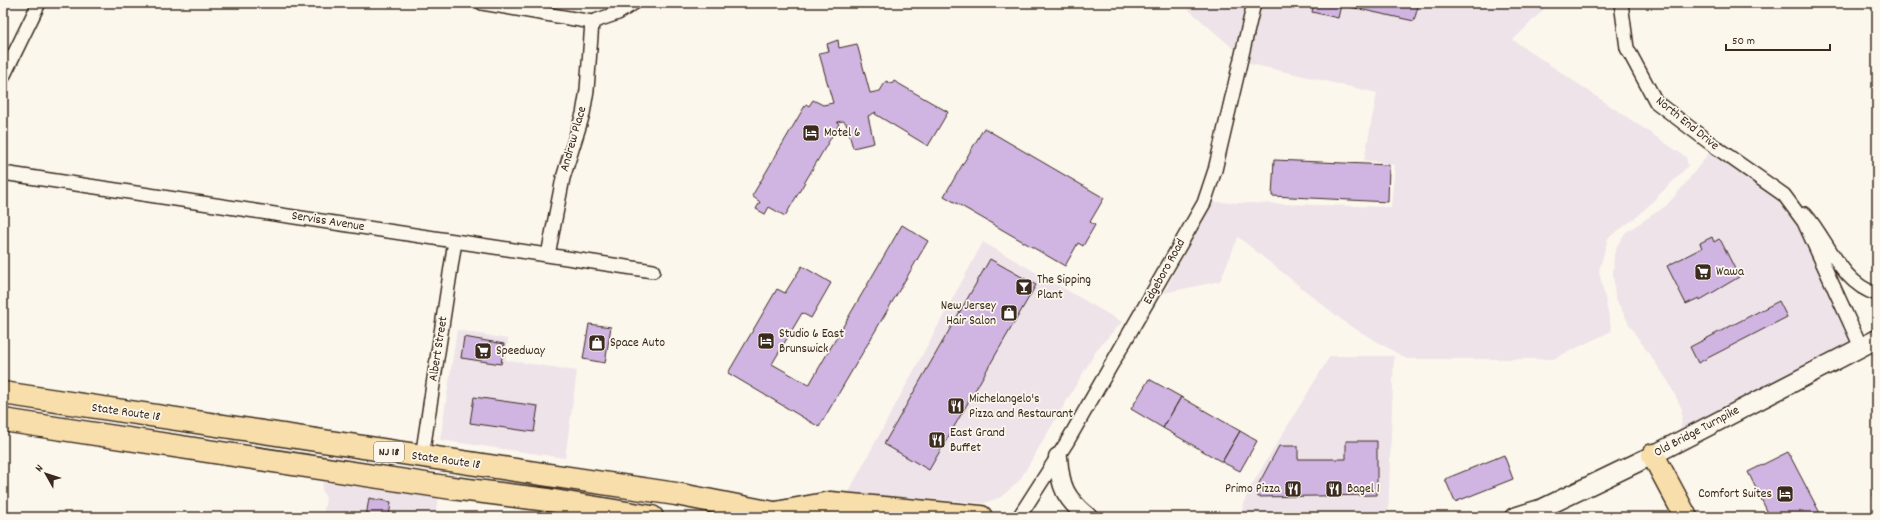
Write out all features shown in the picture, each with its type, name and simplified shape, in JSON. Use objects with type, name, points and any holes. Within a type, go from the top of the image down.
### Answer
[{"type":"highway","name":"State Route 18","points":[[3,394],[668,493],[784,515]]},
{"type":"highway","name":"State Route 18","points":[[3,420],[452,488],[548,500],[652,517]]},
{"type":"highway","points":[[1653,455],[1686,517]]},
{"type":"highway","points":[[784,515],[830,503],[981,517]]},
{"type":"street","points":[[3,76],[38,3]]},
{"type":"street","points":[[482,3],[592,22],[618,13],[634,3]]},
{"type":"street","name":"Edgeboro Road","points":[[1019,517],[1058,457],[1140,316],[1206,197],[1226,130],[1254,3]]},
{"type":"street","name":"North End Drive","points":[[1621,3],[1627,48],[1656,102],[1714,146],[1784,195],[1814,224],[1843,270],[1862,287],[1877,294]]},
{"type":"street","name":"Andrew Place","points":[[548,255],[563,178],[583,114],[587,90],[592,22]]},
{"type":"street","name":"Serviss Avenue","points":[[3,173],[653,271]]},
{"type":"street","name":"North End Drive","points":[[1784,195],[1804,222],[1861,347]]},
{"type":"street","name":"Albert Street","points":[[422,457],[455,241]]},
{"type":"street","name":"Old Bridge Turnpike","points":[[1514,517],[1543,508],[1653,455],[1877,339]]},
{"type":"street","points":[[1058,457],[1059,472],[1067,498],[1088,517]]},
{"type":"shaded area","points":[[1181,3],[1550,3],[1513,40],[1686,157],[1688,166],[1639,215],[1608,238],[1599,271],[1612,331],[1553,359],[1407,359],[1347,324],[1238,237],[1220,281],[1164,293],[1211,202],[1391,207],[1395,165],[1364,160],[1377,93],[1251,64]]},
{"type":"shaded area","points":[[1714,146],[1784,195],[1861,347],[1672,444],[1681,426],[1682,409],[1668,381],[1631,328],[1615,297],[1613,273],[1614,255],[1617,246],[1626,232],[1666,206],[1686,183]]},
{"type":"shaded area","points":[[983,242],[1122,322],[1098,348],[1019,481],[1001,497],[984,503],[848,493]]},
{"type":"shaded area","points":[[457,330],[508,339],[506,360],[577,371],[565,458],[440,440]]},
{"type":"shaded area","points":[[1330,356],[1394,356],[1388,517],[1240,517],[1248,491]]},
{"type":"shaded area","points":[[323,482],[438,498],[435,517],[323,517],[326,498],[322,490]]},
{"type":"green space","points":[[1877,455],[1877,503],[1873,495]]},
{"type":"building","points":[[1314,3],[1419,3],[1414,21],[1341,5],[1338,18],[1312,12]]},
{"type":"building","name":"Motel 6","points":[[838,40],[839,48],[857,44],[870,93],[880,91],[886,81],[892,84],[894,81],[948,112],[928,146],[875,114],[876,112],[868,116],[874,143],[853,148],[846,123],[843,121],[837,122],[839,124],[785,216],[769,207],[765,214],[756,209],[760,202],[752,196],[806,104],[809,106],[813,100],[823,105],[833,103],[819,53],[829,51],[827,44]]},
{"type":"building","points":[[984,128],[1104,198],[1090,222],[1095,225],[1083,246],[1078,243],[1065,266],[944,196]]},
{"type":"building","points":[[1274,160],[1389,165],[1388,202],[1272,196]]},
{"type":"building","name":"Studio 6 East Brunswick","points":[[902,225],[928,241],[819,427],[728,373],[777,289],[785,293],[802,266],[831,283],[811,318],[802,313],[772,364],[809,385]]},
{"type":"building","name":"Wawa","points":[[1712,237],[1714,242],[1719,239],[1721,241],[1739,277],[1700,300],[1699,298],[1686,304],[1667,266],[1702,248],[1700,243]]},
{"type":"building","points":[[990,259],[1036,285],[929,470],[884,444]]},
{"type":"building","name":"Wawa","points":[[1779,301],[1787,317],[1698,363],[1690,347]]},
{"type":"building","name":"Space Auto","points":[[589,324],[611,327],[605,363],[583,359]]},
{"type":"building","name":"Speedway","points":[[464,337],[504,344],[501,364],[461,358]]},
{"type":"building","points":[[1149,379],[1181,397],[1163,428],[1131,409]]},
{"type":"building","points":[[474,397],[538,406],[534,432],[470,423]]},
{"type":"building","points":[[1181,397],[1240,431],[1222,462],[1163,428]]},
{"type":"building","points":[[1240,431],[1257,441],[1240,471],[1222,462]]},
{"type":"building","points":[[1346,441],[1377,441],[1377,495],[1258,497],[1257,487],[1279,446],[1298,446],[1298,459],[1346,459]]},
{"type":"building","name":"Comfort Suites","points":[[1788,452],[1822,517],[1770,517],[1748,472]]},
{"type":"building","points":[[1504,455],[1513,479],[1455,502],[1445,479]]},
{"type":"building","points":[[369,498],[391,502],[389,517],[366,517]]},
{"type":"place","name":"Motel 6","points":[[811,133]]},
{"type":"place","name":"Wawa","points":[[1703,272]]},
{"type":"place","name":"The Sipping Plant","points":[[1024,287]]},
{"type":"place","name":"New Jersey Hair Salon","points":[[1009,313]]},
{"type":"place","name":"Studio 6 East Brunswick","points":[[766,341]]},
{"type":"place","name":"Space Auto","points":[[597,343]]},
{"type":"place","name":"Speedway","points":[[483,351]]},
{"type":"place","name":"Michelangelo's Pizza and Restaurant","points":[[956,406]]},
{"type":"place","name":"East Grand Buffet","points":[[937,440]]},
{"type":"place","name":"Primo Pizza","points":[[1293,489]]},
{"type":"place","name":"Bagel 1","points":[[1334,489]]},
{"type":"place","name":"Comfort Suites","points":[[1785,494]]}]
